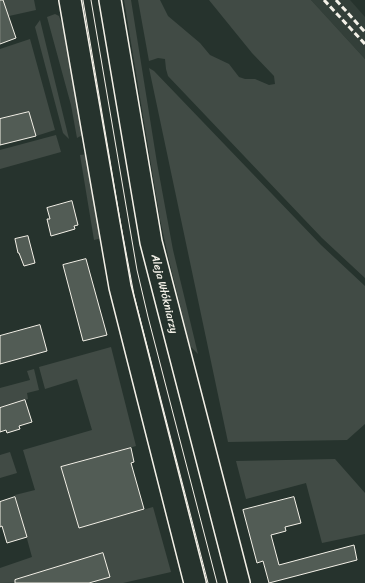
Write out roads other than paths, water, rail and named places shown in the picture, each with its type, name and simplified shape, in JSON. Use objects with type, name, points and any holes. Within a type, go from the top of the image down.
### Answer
[{"type":"main road","points":[[70,0],[120,287],[195,583]]},
{"type":"main road","name":"Aleja Włókniarzy","points":[[110,0],[151,242],[239,583]]},
{"type":"tram line","points":[[83,0],[134,295],[208,583]]},
{"type":"tram line","points":[[91,0],[137,270],[217,583]]},
{"type":"railway","points":[[324,0],[365,44]]},
{"type":"railway","points":[[336,0],[365,32]]}]
